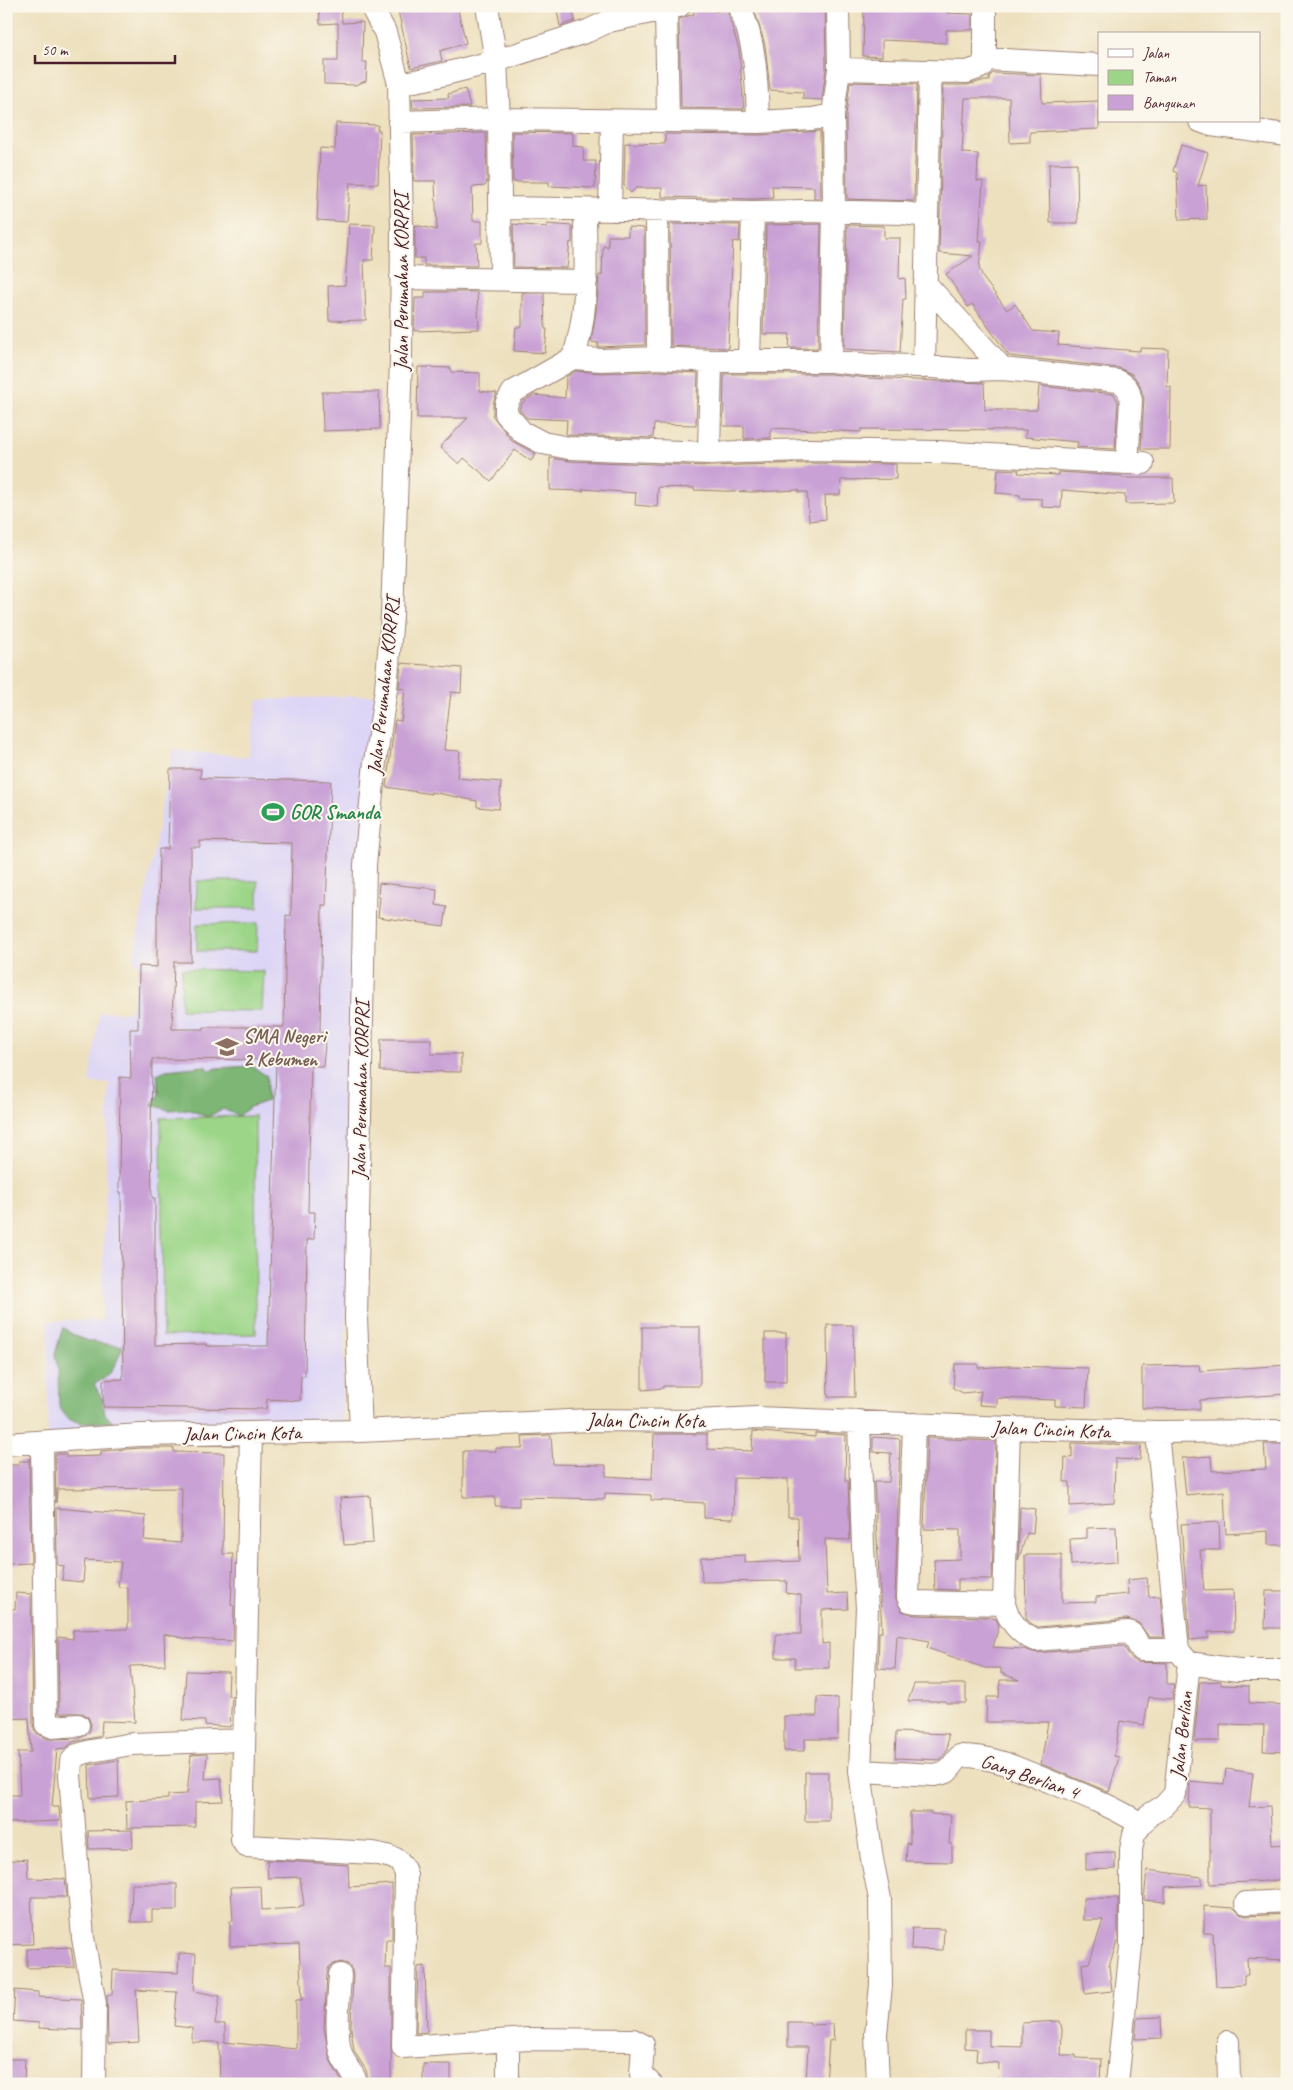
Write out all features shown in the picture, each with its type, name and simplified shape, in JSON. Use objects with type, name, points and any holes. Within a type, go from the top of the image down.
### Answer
[{"type":"street","name":"Jalan Perumahan KORPRI","points":[[361,1432],[356,1318],[365,865],[375,762],[386,689],[392,615],[401,360],[402,214],[399,84],[385,32],[372,6]]},
{"type":"street","points":[[487,6],[496,61],[500,119],[501,279]]},
{"type":"street","points":[[739,6],[748,27],[754,63],[758,122]]},
{"type":"street","points":[[831,361],[834,212],[833,115],[838,69],[838,6]]},
{"type":"street","points":[[838,69],[967,72],[981,67],[985,59],[986,6]]},
{"type":"street","points":[[399,84],[496,61],[588,30],[607,14],[672,8],[668,121]]},
{"type":"street","points":[[985,59],[1098,65]]},
{"type":"street","points":[[924,366],[930,71]]},
{"type":"street","points":[[399,122],[500,119],[612,122],[758,122],[812,119],[833,115]]},
{"type":"street","points":[[610,210],[612,122]]},
{"type":"street","points":[[1202,122],[1210,125],[1287,135]]},
{"type":"street","points":[[501,208],[753,212],[777,210],[903,213],[926,216]]},
{"type":"street","points":[[574,358],[580,338],[586,282],[585,210]]},
{"type":"street","points":[[657,210],[658,358]]},
{"type":"street","points":[[749,361],[753,212]]},
{"type":"street","points":[[401,278],[586,282]]},
{"type":"street","points":[[925,284],[1003,369]]},
{"type":"street","points":[[574,358],[601,360],[658,358],[711,361],[831,361],[868,365],[924,366],[969,370],[1003,369],[1118,381],[1130,390],[1135,463],[937,452],[809,450],[709,453],[568,448],[543,444],[522,432],[506,414],[506,404],[513,392],[574,358]]},
{"type":"street","points":[[709,453],[711,361]]},
{"type":"street","name":"Jalan Cincin Kota","points":[[6,1444],[140,1435],[361,1432],[589,1420],[696,1421],[757,1418],[1157,1432],[1287,1431]]},
{"type":"street","points":[[859,1421],[867,1608],[860,1771],[872,1859],[880,1899],[881,1985],[876,2034],[878,2084]]},
{"type":"street","points":[[914,1424],[908,1597],[916,1602],[1004,1604]]},
{"type":"street","points":[[1009,1428],[1004,1604],[1007,1616],[1028,1638],[1036,1640],[1128,1632],[1133,1635],[1142,1650],[1183,1656],[1238,1670],[1287,1670]]},
{"type":"street","name":"Jalan Berlian","points":[[1117,2084],[1131,1946],[1130,1850],[1134,1834],[1141,1824],[1149,1815],[1164,1806],[1175,1794],[1183,1656],[1157,1432]]},
{"type":"street","points":[[252,1434],[242,1840],[246,1846],[373,1853],[394,1857],[403,1865],[406,1875],[403,2047],[508,2040],[633,2040],[643,2045],[641,2074],[651,2084]]},
{"type":"street","points":[[42,1442],[46,1724],[53,1728],[78,1725]]},
{"type":"street","points":[[94,2084],[96,2004],[83,1938],[70,1775],[71,1762],[76,1755],[132,1744],[243,1740]]},
{"type":"street","name":"Gang Berlian 4","points":[[860,1771],[935,1775],[947,1772],[960,1756],[975,1756],[1005,1764],[1076,1791],[1114,1807],[1141,1824]]},
{"type":"street","points":[[1246,1903],[1287,1901]]},
{"type":"street","points":[[340,1975],[339,2045],[342,2058],[348,2064],[356,2084]]},
{"type":"street","points":[[508,2040],[508,2084]]},
{"type":"street","points":[[1228,2042],[1229,2084]]},
{"type":"shaded area","name":"SMA Negeri 2 Kebumen","points":[[378,695],[341,1428],[48,1441],[48,1321],[101,1320],[109,1083],[89,1083],[100,1012],[130,1012],[139,966],[133,959],[173,750],[248,757],[258,700]]},
{"type":"green space","points":[[197,881],[258,881],[258,908],[196,908]]},
{"type":"green space","points":[[258,923],[257,951],[197,951],[197,924]]},
{"type":"green space","points":[[182,969],[264,971],[262,1011],[181,1010]]},
{"type":"green space","points":[[205,1066],[211,1071],[216,1068],[251,1066],[267,1076],[267,1101],[250,1107],[238,1116],[223,1109],[207,1117],[188,1109],[169,1110],[152,1105],[159,1094],[157,1074],[166,1070]]},
{"type":"green space","points":[[255,1116],[256,1334],[163,1336],[161,1118]]},
{"type":"green space","points":[[63,1327],[83,1339],[123,1346],[116,1364],[110,1373],[94,1384],[103,1400],[105,1414],[113,1422],[81,1423],[68,1419],[59,1407],[58,1370],[55,1354]]},
{"type":"building","points":[[319,6],[341,6],[342,23],[363,22],[362,62],[367,62],[366,81],[355,85],[324,84],[324,61],[338,61],[338,23],[320,24]]},
{"type":"building","points":[[397,6],[457,6],[466,43],[440,51],[442,61],[411,68]]},
{"type":"building","points":[[556,6],[572,6],[575,21],[560,26]]},
{"type":"building","points":[[693,6],[714,6],[715,12],[727,9],[739,50],[744,109],[681,108],[679,19],[694,14]]},
{"type":"building","points":[[753,6],[825,6],[826,68],[822,100],[803,99],[803,92],[770,90],[765,45]]},
{"type":"building","points":[[864,6],[947,6],[947,13],[972,14],[972,30],[946,30],[946,43],[882,40],[882,57],[863,56]]},
{"type":"building","points":[[993,73],[1041,75],[1042,103],[1098,101],[1099,129],[1030,132],[1030,142],[1010,143],[1009,98],[965,98],[962,153],[978,154],[977,181],[983,181],[979,241],[982,241],[979,269],[981,275],[1007,310],[1015,304],[1033,331],[1059,333],[1058,345],[1140,351],[1140,348],[1168,349],[1167,387],[1171,387],[1170,449],[1141,449],[1144,399],[1139,383],[1132,374],[1119,368],[1009,356],[972,304],[968,307],[946,274],[973,256],[939,253],[943,85],[967,85],[989,81],[989,77]]},
{"type":"building","points":[[850,82],[917,84],[914,201],[847,199],[846,116]]},
{"type":"building","points":[[465,89],[470,107],[413,108],[412,99],[449,98],[448,94]]},
{"type":"building","points":[[336,123],[378,125],[377,130],[380,130],[378,184],[350,183],[347,222],[317,220],[320,148],[335,149]]},
{"type":"building","points":[[820,131],[821,198],[814,198],[814,187],[772,186],[773,198],[753,199],[662,197],[662,188],[636,188],[631,193],[624,186],[625,143],[665,144],[665,134],[759,135]]},
{"type":"building","points":[[512,132],[573,133],[573,146],[584,147],[583,161],[596,161],[595,188],[549,186],[549,182],[513,182]]},
{"type":"building","points":[[486,133],[487,181],[485,186],[472,187],[473,221],[482,221],[482,243],[476,243],[477,266],[424,265],[424,258],[415,258],[415,225],[437,230],[435,181],[414,181],[413,135]]},
{"type":"building","points":[[1181,145],[1208,153],[1198,186],[1206,185],[1207,219],[1179,220],[1177,173],[1173,171]]},
{"type":"building","points":[[1077,163],[1078,223],[1050,223],[1049,164]]},
{"type":"building","points":[[349,224],[375,225],[373,260],[364,260],[366,320],[329,321],[328,286],[345,285]]},
{"type":"building","points":[[513,224],[547,227],[547,224],[572,226],[572,243],[570,242],[567,268],[514,267]]},
{"type":"building","points":[[670,224],[740,225],[739,242],[733,241],[728,348],[671,346]]},
{"type":"building","points":[[821,224],[818,348],[789,348],[790,334],[763,334],[766,225]]},
{"type":"building","points":[[847,225],[884,226],[884,238],[900,238],[899,279],[905,278],[906,299],[903,299],[900,352],[844,349]]},
{"type":"building","points":[[628,227],[644,228],[645,345],[598,347],[598,343],[591,342],[597,305],[599,275],[602,275],[603,246],[608,247],[608,236],[628,236]]},
{"type":"building","points":[[425,292],[477,292],[479,329],[414,331],[415,298],[425,298]]},
{"type":"building","points":[[522,293],[544,293],[545,329],[547,329],[545,353],[514,351],[516,327],[522,327]]},
{"type":"building","points":[[418,367],[451,368],[451,372],[480,373],[480,391],[497,393],[492,415],[512,441],[536,454],[531,461],[515,450],[491,481],[464,458],[459,464],[440,447],[468,418],[417,418]]},
{"type":"building","points":[[576,371],[601,373],[658,371],[698,373],[696,425],[654,424],[653,438],[570,435],[566,434],[567,420],[527,418],[519,409],[523,402],[534,395],[565,398],[566,377]]},
{"type":"building","points":[[724,374],[830,374],[868,378],[984,383],[985,410],[1037,410],[1039,386],[1114,394],[1118,402],[1115,449],[1077,447],[1078,442],[1025,437],[1026,430],[861,429],[861,432],[771,428],[771,438],[744,439],[744,426],[723,426]]},
{"type":"building","points":[[322,392],[379,392],[380,429],[323,431]]},
{"type":"building","points":[[550,458],[569,461],[709,466],[809,463],[896,464],[896,479],[841,480],[840,495],[825,495],[826,519],[809,521],[807,492],[799,492],[799,490],[753,492],[658,487],[657,507],[635,505],[636,493],[583,489],[583,491],[550,490]]},
{"type":"building","points":[[998,469],[1019,470],[1018,473],[1058,475],[1058,472],[1122,476],[1122,478],[1173,478],[1174,503],[1125,504],[1125,495],[1062,490],[1061,508],[1042,507],[1042,499],[1020,498],[1020,495],[996,493]]},
{"type":"building","points":[[401,663],[462,668],[461,693],[451,692],[444,750],[460,751],[457,778],[501,782],[499,809],[477,807],[477,801],[431,792],[431,794],[386,787],[395,720],[401,721],[405,689],[399,688]]},
{"type":"building","points":[[170,769],[201,769],[200,778],[331,781],[326,905],[322,905],[320,1032],[326,1033],[323,1067],[311,1065],[308,1212],[315,1212],[314,1239],[307,1240],[305,1376],[301,1376],[300,1401],[267,1399],[266,1409],[103,1407],[103,1380],[123,1379],[121,1192],[119,1192],[120,1077],[131,1078],[130,1029],[138,1029],[139,966],[157,967],[159,849],[168,849]],"holes":[[[200,841],[292,843],[291,916],[286,915],[284,1027],[172,1029],[174,962],[191,962],[191,847],[200,847]],[[152,1059],[276,1060],[268,1346],[155,1345],[155,1198],[152,1198],[151,1142]]]},
{"type":"building","points":[[379,883],[437,889],[436,905],[447,907],[444,926],[378,917]]},
{"type":"building","points":[[381,1039],[431,1039],[431,1054],[461,1054],[461,1072],[380,1071]]},
{"type":"building","points":[[827,1325],[853,1325],[855,1397],[828,1397]]},
{"type":"building","points":[[642,1327],[700,1327],[700,1386],[663,1386],[663,1388],[642,1390]]},
{"type":"building","points":[[765,1333],[786,1333],[786,1382],[765,1382]]},
{"type":"building","points":[[955,1364],[978,1364],[978,1368],[1009,1366],[1088,1368],[1086,1407],[1055,1406],[1055,1400],[997,1398],[997,1406],[979,1405],[981,1391],[963,1393],[953,1388]]},
{"type":"building","points":[[1199,1365],[1200,1371],[1287,1365],[1287,1394],[1200,1400],[1200,1409],[1142,1408],[1142,1366]]},
{"type":"building","points":[[753,1431],[815,1437],[815,1433],[846,1435],[845,1481],[848,1481],[850,1540],[825,1539],[827,1594],[847,1593],[848,1609],[822,1610],[822,1644],[829,1643],[829,1668],[795,1668],[795,1658],[776,1658],[776,1634],[801,1634],[801,1595],[786,1593],[787,1581],[702,1582],[701,1557],[745,1555],[745,1563],[799,1561],[798,1517],[788,1517],[788,1479],[734,1478],[733,1519],[704,1518],[704,1503],[651,1500],[651,1495],[605,1493],[605,1499],[519,1497],[519,1506],[495,1506],[495,1497],[463,1497],[463,1451],[496,1451],[496,1448],[523,1448],[522,1436],[551,1435],[553,1464],[606,1465],[606,1476],[652,1479],[654,1434],[707,1434],[707,1449],[752,1451]]},
{"type":"building","points":[[873,1437],[900,1439],[895,1597],[902,1611],[915,1615],[989,1617],[996,1619],[999,1626],[993,1647],[1023,1649],[1037,1653],[1124,1646],[1130,1657],[1137,1662],[1167,1663],[1167,1684],[1174,1684],[1172,1699],[1149,1697],[1144,1725],[1120,1721],[1114,1756],[1119,1757],[1109,1792],[1041,1764],[1048,1722],[986,1722],[987,1697],[999,1697],[1000,1680],[1019,1680],[1001,1673],[1001,1668],[985,1668],[927,1648],[929,1641],[897,1635],[895,1669],[878,1668],[879,1632],[882,1632],[874,1482],[889,1482],[891,1453],[873,1452]]},
{"type":"building","points":[[927,1438],[996,1441],[992,1579],[958,1579],[958,1590],[935,1589],[934,1560],[960,1559],[960,1530],[924,1529]]},
{"type":"building","points":[[1072,1443],[1141,1445],[1140,1460],[1115,1459],[1114,1503],[1070,1506],[1070,1482],[1064,1482],[1065,1457],[1072,1458]]},
{"type":"building","points":[[1264,1444],[1286,1444],[1287,1545],[1268,1545],[1268,1531],[1226,1534],[1224,1491],[1186,1495],[1182,1458],[1211,1456],[1212,1471],[1266,1469]]},
{"type":"building","points":[[174,1448],[174,1452],[224,1453],[223,1554],[233,1554],[231,1605],[234,1606],[233,1641],[188,1639],[164,1634],[165,1665],[130,1666],[135,1722],[102,1721],[101,1736],[73,1742],[66,1748],[57,1749],[52,1807],[59,1807],[60,1821],[6,1823],[6,1795],[20,1795],[18,1752],[31,1752],[29,1718],[6,1719],[6,1609],[15,1609],[16,1593],[31,1594],[33,1724],[35,1732],[48,1739],[80,1738],[90,1731],[91,1724],[88,1717],[83,1713],[59,1713],[58,1637],[73,1639],[73,1630],[128,1629],[128,1588],[118,1587],[121,1562],[85,1560],[83,1582],[62,1580],[64,1566],[57,1565],[56,1508],[146,1516],[144,1540],[181,1543],[182,1488],[57,1489],[56,1503],[55,1454],[66,1454],[66,1457],[101,1456],[101,1451]]},
{"type":"building","points":[[29,1458],[31,1563],[6,1564],[6,1465],[19,1465],[19,1461],[29,1461]]},
{"type":"building","points":[[370,1496],[373,1543],[344,1545],[340,1498]]},
{"type":"building","points":[[1020,1507],[1035,1509],[1033,1534],[1027,1533],[1018,1561]]},
{"type":"building","points":[[1219,1522],[1220,1550],[1200,1550],[1204,1591],[1233,1590],[1234,1631],[1208,1632],[1209,1638],[1190,1640],[1181,1524]]},
{"type":"building","points":[[1116,1527],[1117,1562],[1071,1565],[1070,1539],[1087,1538],[1087,1528]]},
{"type":"building","points":[[1025,1555],[1062,1555],[1062,1603],[1096,1602],[1096,1597],[1128,1594],[1127,1580],[1147,1578],[1149,1597],[1160,1596],[1164,1637],[1149,1637],[1139,1623],[1127,1619],[1038,1627],[1032,1624],[1026,1618]]},
{"type":"building","points":[[1266,1591],[1287,1591],[1287,1628],[1265,1628]]},
{"type":"building","points":[[186,1671],[229,1672],[228,1696],[232,1696],[230,1727],[205,1725],[205,1721],[183,1720]]},
{"type":"building","points":[[1221,1681],[1221,1685],[1249,1686],[1249,1703],[1286,1705],[1284,1752],[1263,1751],[1264,1725],[1220,1724],[1220,1741],[1194,1741],[1200,1682]]},
{"type":"building","points":[[914,1684],[966,1684],[966,1703],[908,1701]]},
{"type":"building","points":[[817,1697],[838,1698],[838,1739],[805,1739],[805,1751],[784,1751],[784,1716],[817,1716]]},
{"type":"building","points":[[896,1732],[948,1734],[947,1751],[940,1760],[895,1758]]},
{"type":"building","points":[[207,1754],[205,1779],[221,1778],[223,1801],[195,1802],[195,1827],[127,1828],[126,1801],[168,1799],[168,1795],[187,1794],[191,1755]]},
{"type":"building","points":[[118,1760],[119,1797],[90,1798],[89,1765]]},
{"type":"building","points":[[1226,1769],[1253,1773],[1249,1807],[1270,1806],[1272,1845],[1287,1844],[1287,1880],[1210,1884],[1210,1808],[1189,1807],[1190,1781],[1224,1784]]},
{"type":"building","points":[[805,1772],[829,1772],[829,1821],[805,1821]]},
{"type":"building","points":[[910,1812],[931,1812],[931,1814],[951,1815],[949,1844],[952,1844],[952,1862],[906,1861],[907,1843],[910,1844]]},
{"type":"building","points":[[132,1830],[133,1848],[89,1849],[88,1831]]},
{"type":"building","points":[[1115,1852],[1115,1869],[1086,1870],[1086,1853]]},
{"type":"building","points":[[27,1859],[28,1878],[65,1879],[67,1897],[31,1897],[33,1944],[6,1945],[6,1861]]},
{"type":"building","points":[[267,1860],[348,1865],[349,1887],[392,1884],[392,1940],[386,1940],[385,1968],[391,1968],[391,2084],[369,2084],[366,2070],[354,2051],[351,2028],[353,1975],[348,1964],[341,1962],[329,1967],[327,1974],[324,2028],[330,2060],[343,2084],[220,2084],[219,2042],[192,2042],[192,2028],[174,2026],[177,1992],[136,1990],[139,2042],[108,2044],[107,1995],[112,1995],[113,1970],[178,1973],[179,1953],[196,1954],[194,1991],[220,1996],[215,2024],[225,2024],[225,2042],[223,2042],[296,2049],[296,2000],[302,2000],[299,1944],[230,1946],[230,1921],[233,1921],[231,1887],[261,1886],[262,1910],[299,1908],[299,1906],[304,1905],[300,1877],[268,1878]]},
{"type":"building","points":[[1147,1870],[1202,1877],[1202,1885],[1165,1887],[1165,1902],[1144,1900]]},
{"type":"building","points":[[132,1884],[177,1884],[177,1910],[152,1910],[152,1922],[131,1922]]},
{"type":"building","points":[[1083,1898],[1118,1898],[1118,1939],[1109,1966],[1112,1991],[1085,1994],[1082,1964],[1089,1963],[1103,1920],[1083,1920]]},
{"type":"building","points":[[1204,1906],[1234,1908],[1240,1914],[1246,1916],[1287,1914],[1287,1960],[1247,1958],[1248,1975],[1244,1975],[1244,1985],[1216,1986],[1213,1933],[1204,1933]]},
{"type":"building","points":[[912,1928],[944,1929],[943,1950],[911,1949]]},
{"type":"building","points":[[71,1947],[74,1967],[27,1968],[27,1949]]},
{"type":"building","points":[[425,1966],[427,2032],[416,2033],[418,1967]]},
{"type":"building","points":[[15,1990],[38,1992],[38,1997],[81,1999],[82,2030],[39,2028],[39,2023],[13,2021]]},
{"type":"building","points":[[1161,2017],[1162,2038],[1135,2039],[1137,2018]]},
{"type":"building","points":[[1060,2021],[1062,2029],[1061,2055],[1101,2059],[1100,2084],[998,2084],[999,2063],[976,2061],[977,2049],[965,2048],[965,2030],[989,2030],[989,2046],[1022,2047],[1022,2023]]},
{"type":"building","points":[[788,2022],[810,2022],[810,2025],[833,2024],[834,2040],[829,2041],[826,2083],[806,2082],[808,2047],[788,2047]]},
{"type":"building","points":[[6,2059],[25,2059],[24,2084],[6,2084]]},
{"type":"building","points":[[423,2064],[451,2064],[451,2084],[423,2084]]},
{"type":"place","name":"GOR Smanda","points":[[273,812]]},
{"type":"place","name":"SMA Negeri 2 Kebumen","points":[[227,1047]]}]
